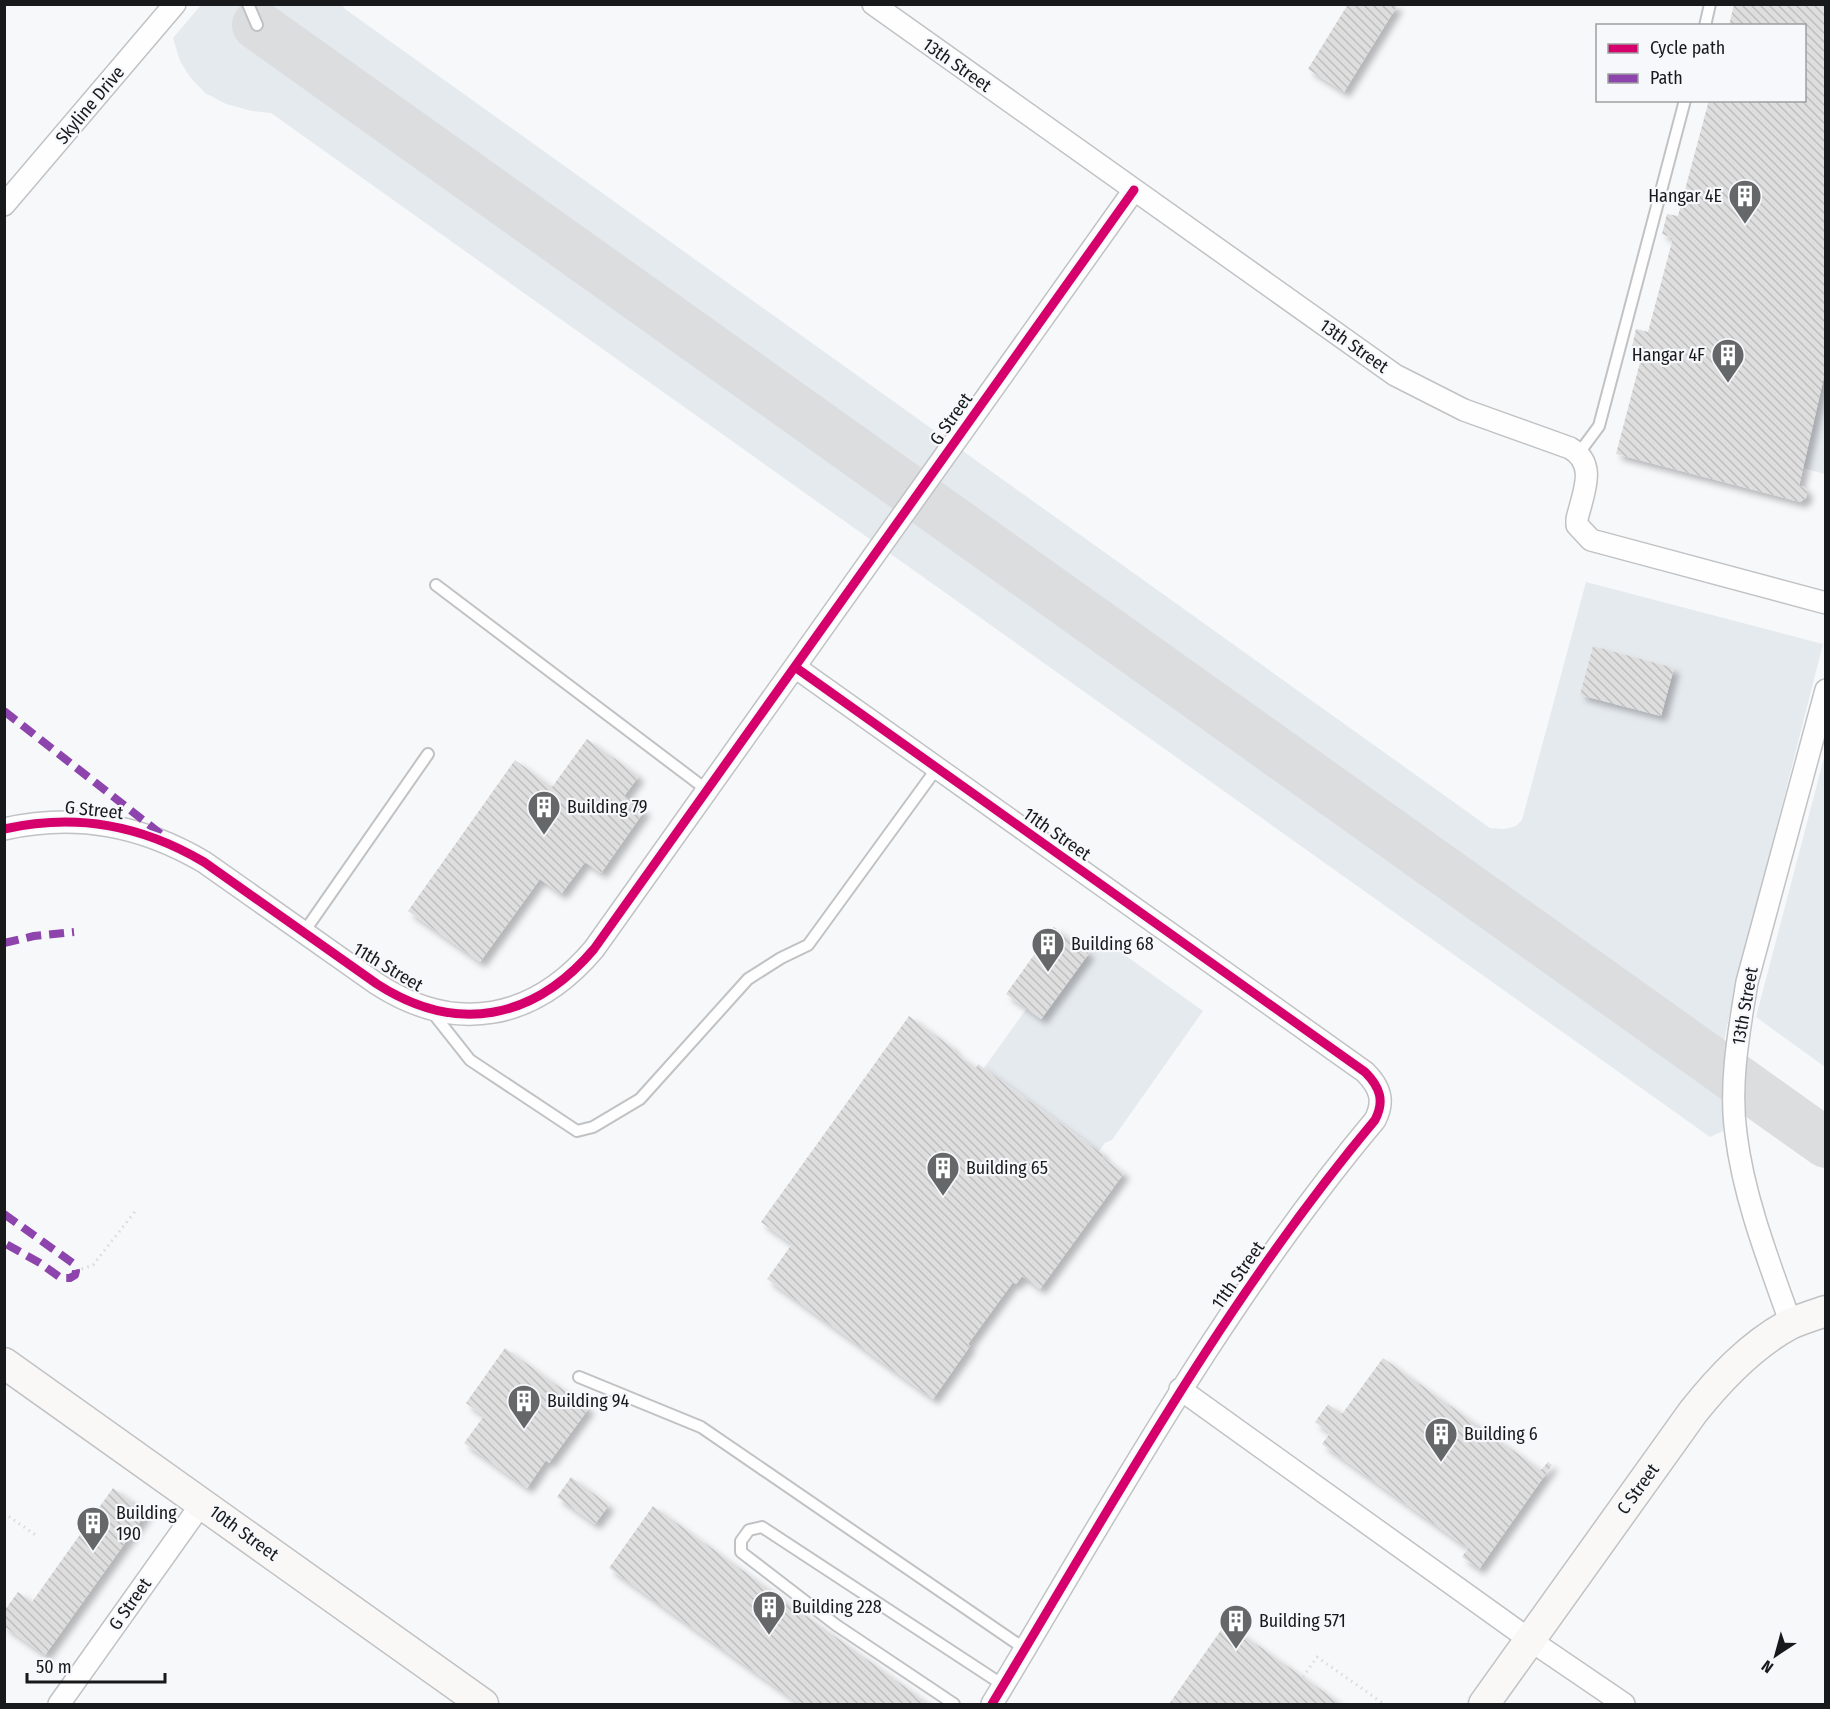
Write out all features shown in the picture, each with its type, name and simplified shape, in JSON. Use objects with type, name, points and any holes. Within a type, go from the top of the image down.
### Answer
[{"type":"street","name":"Skyline Drive","points":[[4,205],[175,4]]},
{"type":"street","name":"13th Street","points":[[873,4],[1395,375],[1464,410],[1579,453]]},
{"type":"street","name":"G Street","points":[[795,667],[1134,190]]},
{"type":"street","points":[[1579,453],[1586,465],[1587,475],[1576,519],[1577,525],[1591,540],[1826,603]]},
{"type":"street","name":"11th Street","points":[[178,847],[204,862],[396,996],[431,1010],[458,1014],[484,1013],[512,1008],[533,999],[568,976],[594,949],[795,667],[1365,1072],[1378,1088],[1380,1106],[1375,1120],[1314,1195],[1180,1389],[992,1704]]},
{"type":"street","name":"13th Street","points":[[1791,1324],[1747,1194],[1736,1133],[1734,1078],[1740,1024],[1748,982],[1826,690]]},
{"type":"street","name":"G Street","points":[[4,829],[46,822],[94,823],[148,834],[178,847]]},
{"type":"street","name":"C Street","points":[[1484,1704],[1711,1390],[1754,1349],[1791,1324],[1826,1311]]},
{"type":"street","name":"10th Street","points":[[4,1363],[483,1704]]},
{"type":"street","points":[[1180,1389],[1530,1640],[1624,1704]]},
{"type":"street","name":"G Street","points":[[58,1704],[202,1503]]},
{"type":"lane","points":[[248,4],[257,25]]},
{"type":"lane","points":[[1705,24],[1710,4]]},
{"type":"lane","points":[[1579,453],[1599,426],[1684,102]]},
{"type":"lane","points":[[436,585],[707,790]]},
{"type":"lane","points":[[304,932],[428,754]]},
{"type":"lane","points":[[431,1010],[470,1060],[576,1131],[593,1127],[640,1099],[748,979],[807,945],[937,768]]},
{"type":"lane","points":[[579,1377],[701,1427],[1026,1649]]},
{"type":"lane","points":[[954,1704],[836,1625],[741,1552],[741,1541],[749,1530],[762,1527],[1004,1685]]},
{"type":"path","points":[[76,1271],[93,1265],[137,1209]]},
{"type":"path","points":[[4,1513],[37,1536]]},
{"type":"path","points":[[1303,1677],[1317,1657],[1383,1704]]},
{"type":"shaded area","points":[[201,5],[342,5],[1490,828],[1505,829],[1516,826],[1522,820],[1586,582],[1823,644],[1732,1002],[1723,1046],[1723,1131],[1710,1137],[271,113],[226,104],[205,93],[190,77],[180,61],[173,38]],"holes":[[[1593,646],[1674,668],[1661,716],[1581,695]]]},
{"type":"shaded area","points":[[1825,368],[1825,474],[1803,468]]},
{"type":"shaded area","points":[[1825,754],[1826,1067],[1756,1017]]},
{"type":"shaded area","points":[[1101,938],[1203,1011],[1112,1140],[1105,1143],[1099,1151],[984,1068],[1027,1008],[1042,1019]]},
{"type":"building","points":[[1348,4],[1394,4],[1397,6],[1344,92],[1308,69]]},
{"type":"building","points":[[1734,4],[1826,4],[1826,368],[1799,486],[1804,487],[1807,491],[1806,498],[1800,502],[1616,454],[1643,351],[1632,347],[1636,329],[1648,332],[1673,238],[1662,234],[1667,214],[1678,216],[1708,102],[1806,102],[1806,24],[1729,24]]},
{"type":"building","points":[[1593,646],[1674,668],[1661,716],[1580,695]]},
{"type":"building","name":"Building 79","points":[[587,739],[639,776],[624,796],[645,810],[601,873],[585,862],[561,894],[540,879],[480,962],[408,911],[515,760],[552,787]]},
{"type":"building","name":"Building 68","points":[[1054,927],[1089,953],[1041,1019],[1006,994]]},
{"type":"building","name":"Building 65","points":[[909,1016],[976,1068],[978,1064],[1104,1155],[1102,1157],[1124,1173],[1040,1289],[1022,1276],[1016,1284],[1013,1282],[968,1344],[970,1346],[933,1399],[767,1279],[792,1244],[761,1222]]},
{"type":"building","name":"Building 94","points":[[505,1348],[589,1408],[549,1463],[546,1460],[527,1488],[464,1443],[484,1416],[466,1403]]},
{"type":"building","name":"Building 6","points":[[1383,1358],[1541,1470],[1548,1462],[1552,1465],[1479,1569],[1462,1557],[1468,1548],[1322,1444],[1330,1433],[1315,1422],[1328,1404],[1342,1414]]},
{"type":"building","points":[[571,1477],[609,1505],[595,1524],[557,1497]]},
{"type":"building","name":"Building 190","points":[[113,1488],[147,1512],[45,1655],[4,1626],[4,1611],[18,1592],[32,1602]]},
{"type":"building","name":"Building 228","points":[[653,1506],[929,1704],[800,1704],[609,1568]]},
{"type":"building","name":"Building 571","points":[[1226,1623],[1303,1677],[1341,1704],[1169,1704]]},
{"type":"taxiway","points":[[257,25],[1826,1143]]},
{"type":"marked path","points":[[4,711],[166,838]]},
{"type":"marked path","points":[[4,943],[34,936],[74,932]]},
{"type":"marked path","points":[[4,1214],[74,1264],[75,1275],[70,1278],[61,1278],[4,1243]]},
{"type":"cycle path","points":[[4,829],[57,822],[83,823],[132,831],[180,849],[204,862],[377,984],[407,1000],[436,1010],[465,1014],[493,1012],[520,1005],[546,992],[571,973],[594,949],[1134,190]]},
{"type":"cycle path","points":[[795,667],[1365,1072],[1379,1094],[1380,1107],[1375,1120],[1320,1188],[1269,1259],[1172,1404],[992,1704]]},
{"type":"place","name":"Hangar 4E","points":[[1745,225]]},
{"type":"place","name":"Hangar 4F","points":[[1728,384]]},
{"type":"place","name":"Building 79","points":[[544,836]]},
{"type":"place","name":"Building 68","points":[[1048,973]]},
{"type":"place","name":"Building 65","points":[[943,1197]]},
{"type":"place","name":"Building 94","points":[[524,1430]]},
{"type":"place","name":"Building 6","points":[[1441,1463]]},
{"type":"place","name":"Building 190","points":[[93,1552]]},
{"type":"place","name":"Building 228","points":[[769,1636]]},
{"type":"place","name":"Building 571","points":[[1236,1650]]}]
